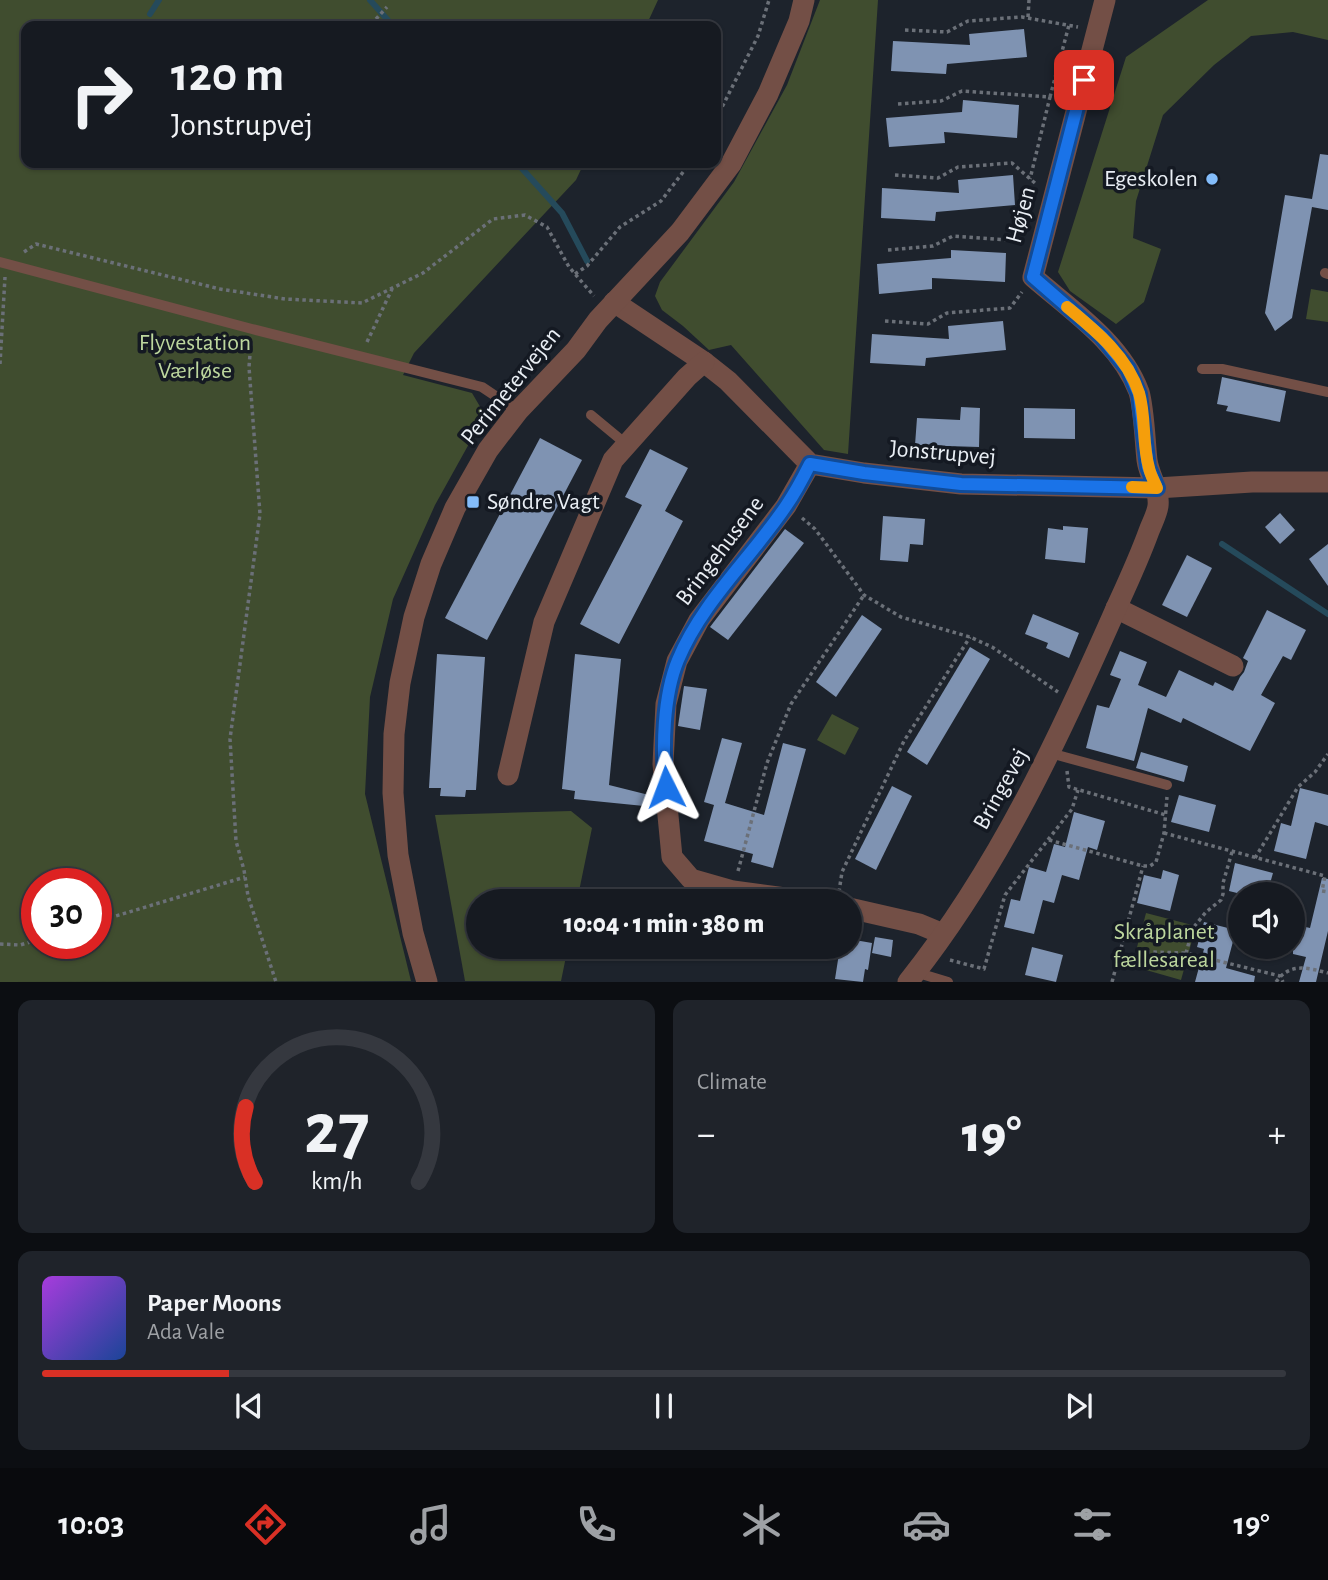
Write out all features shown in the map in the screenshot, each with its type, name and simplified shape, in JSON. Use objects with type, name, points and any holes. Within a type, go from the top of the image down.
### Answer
[{"type":"street","name":"Perimetervejen","points":[[427,982],[412,933],[398,855],[393,793],[394,734],[400,683],[414,617],[430,564],[455,508],[488,450],[518,411],[557,371],[605,300],[681,232],[731,164],[768,94],[799,20],[804,0]]},
{"type":"street","name":"Højen","points":[[1105,0],[1033,277],[1102,337],[1128,369],[1139,394],[1148,467],[1157,488]]},
{"type":"street","points":[[605,300],[704,362],[728,381],[810,464]]},
{"type":"street","points":[[508,775],[544,622],[613,460],[687,377],[704,362]]},
{"type":"street","name":"Jonstrupvej","points":[[810,464],[961,484],[1157,488],[1252,482],[1328,482]]},
{"type":"street","name":"Bringehusene","points":[[726,889],[691,879],[672,857],[663,764],[666,704],[677,661],[699,620],[786,506],[810,464]]},
{"type":"street","name":"Bringevej","points":[[912,977],[963,906],[1019,813],[1060,756],[1074,703],[1144,545],[1158,507],[1157,488]]},
{"type":"street","points":[[1116,608],[1233,666]]},
{"type":"street","points":[[862,911],[919,924],[943,934]]},
{"type":"lane","points":[[3,263],[252,330],[482,387],[518,411]]},
{"type":"lane","points":[[1202,369],[1222,369],[1328,391]]},
{"type":"lane","points":[[591,415],[626,444]]},
{"type":"lane","points":[[1060,756],[1167,785]]},
{"type":"lane","points":[[912,977],[948,982]]},
{"type":"path","points":[[721,109],[758,36],[769,0]]},
{"type":"path","points":[[1028,17],[1029,0]]},
{"type":"path","points":[[376,19],[387,7]]},
{"type":"path","points":[[905,30],[947,32],[968,21],[1028,17],[1097,32]]},
{"type":"path","points":[[1030,179],[1069,24]]},
{"type":"path","points":[[898,104],[941,101],[962,90],[1050,97]]},
{"type":"path","points":[[895,175],[938,178],[958,167],[1012,163],[1052,200]]},
{"type":"path","points":[[575,274],[587,266],[621,227],[661,201],[686,168]]},
{"type":"path","points":[[0,364],[4,322],[3,263],[36,244],[220,289],[285,299],[362,303],[423,273],[493,219],[525,215],[547,227],[569,267],[605,300]]},
{"type":"path","points":[[888,250],[933,246],[953,236],[1041,243]]},
{"type":"path","points":[[885,321],[928,324],[947,313],[1010,308],[1033,277]]},
{"type":"path","points":[[358,356],[371,337],[393,287]]},
{"type":"path","points":[[589,305],[605,300]]},
{"type":"path","points":[[252,330],[249,367],[260,514],[229,739],[236,841],[248,896],[276,982]]},
{"type":"path","points":[[786,506],[815,529],[864,595],[901,617],[992,647],[1074,703]]},
{"type":"path","points":[[734,889],[767,763],[791,704],[864,595]]},
{"type":"path","points":[[839,889],[842,872],[904,741],[970,638]]},
{"type":"path","points":[[1255,858],[1298,787],[1326,760],[1328,754]]},
{"type":"path","points":[[1060,756],[1067,772],[1069,787],[1166,815]]},
{"type":"path","points":[[1049,840],[1150,866],[1156,862],[1164,833],[1167,785]]},
{"type":"path","points":[[928,955],[984,969],[1005,895],[1072,809],[1078,790]]},
{"type":"path","points":[[1164,833],[1325,876],[1322,891],[1328,892]]},
{"type":"path","points":[[1186,953],[1193,928],[1206,912],[1221,900],[1232,852]]},
{"type":"path","points":[[1112,982],[1143,866]]},
{"type":"path","points":[[112,917],[245,877]]},
{"type":"path","points":[[0,944],[21,945]]},
{"type":"path","points":[[1119,958],[1149,952],[1186,953],[1280,975]]},
{"type":"path","points":[[1276,982],[1280,975],[1293,968],[1306,967],[1328,973]]},
{"type":"path","points":[[1280,975],[1283,982]]},
{"type":"green space","name":"Flyvestation Værløse","points":[[0,0],[658,0],[648,21],[21,21],[21,168],[582,168],[576,180],[414,353],[403,375],[472,393],[485,415],[435,505],[393,599],[370,697],[365,794],[411,981],[0,982]]},
{"type":"green space","points":[[820,0],[878,0],[848,454],[824,450],[731,345],[709,350],[662,310],[655,296],[660,282],[734,182],[787,85]]},
{"type":"green space","points":[[1208,0],[1328,0],[1328,40],[1293,32],[1251,36],[1214,65],[1163,115],[1136,201],[1133,238],[1161,249],[1144,302],[1116,324],[1070,291],[1058,272],[1126,57]]},
{"type":"green space","points":[[1311,289],[1328,292],[1328,322],[1306,319]]},
{"type":"green space","points":[[832,714],[859,728],[845,755],[817,740]]},
{"type":"green space","points":[[571,811],[592,828],[579,889],[466,889],[466,959],[566,959],[561,981],[465,981],[435,815]]},
{"type":"green space","name":"Skråplanet fællesareal","points":[[1146,913],[1196,926],[1181,980],[1132,966]]},
{"type":"building","points":[[1024,29],[1027,57],[947,64],[946,74],[891,71],[893,41],[970,45],[969,34]]},
{"type":"building","points":[[963,100],[1019,105],[1017,138],[944,132],[945,143],[889,147],[886,118],[962,112]]},
{"type":"building","points":[[1320,154],[1328,155],[1328,210],[1312,207],[1292,318],[1275,331],[1265,313],[1285,195],[1312,199]]},
{"type":"building","points":[[1013,175],[1015,205],[936,212],[935,221],[881,218],[882,188],[959,193],[958,180]]},
{"type":"building","points":[[951,250],[1006,253],[1005,282],[932,278],[932,289],[879,294],[877,264],[951,258]]},
{"type":"building","points":[[1003,321],[1006,350],[926,358],[925,366],[870,363],[872,334],[949,339],[948,326]]},
{"type":"building","points":[[1222,377],[1286,391],[1280,422],[1226,411],[1228,406],[1217,404]]},
{"type":"building","points":[[961,407],[980,408],[979,447],[915,445],[917,418],[960,420]]},
{"type":"building","points":[[1024,408],[1075,409],[1075,439],[1024,438]]},
{"type":"building","points":[[540,438],[582,460],[487,640],[445,618]]},
{"type":"building","points":[[650,449],[688,468],[665,511],[683,521],[619,644],[580,624],[642,505],[625,497]]},
{"type":"building","points":[[1280,513],[1295,530],[1280,544],[1265,527]]},
{"type":"building","points":[[883,516],[925,519],[923,545],[910,544],[908,562],[880,560]]},
{"type":"building","points":[[1063,526],[1088,528],[1085,563],[1045,559],[1048,528],[1063,530]]},
{"type":"building","points":[[785,529],[804,543],[728,640],[710,627]]},
{"type":"building","points":[[1328,544],[1328,586],[1309,559]]},
{"type":"building","points":[[1187,555],[1212,568],[1187,617],[1162,605]]},
{"type":"building","points":[[1267,610],[1306,630],[1291,660],[1283,656],[1261,695],[1275,703],[1250,751],[1183,718],[1181,723],[1148,708],[1134,761],[1086,748],[1097,705],[1109,708],[1121,679],[1110,675],[1120,651],[1147,662],[1138,685],[1166,697],[1179,670],[1213,686],[1215,682],[1233,691],[1248,661],[1243,658]]},
{"type":"building","points":[[1033,614],[1079,633],[1069,658],[1046,648],[1048,643],[1025,634]]},
{"type":"building","points":[[862,615],[882,629],[836,697],[816,682]]},
{"type":"building","points":[[970,647],[990,659],[927,765],[907,752]]},
{"type":"building","points":[[437,654],[485,657],[476,790],[466,790],[465,797],[440,796],[441,788],[429,788]]},
{"type":"building","points":[[575,654],[621,659],[609,785],[653,796],[654,807],[574,799],[575,791],[562,789]]},
{"type":"building","points":[[684,686],[707,689],[700,730],[678,726]]},
{"type":"building","points":[[722,738],[742,743],[725,803],[764,815],[783,743],[806,749],[773,868],[751,862],[753,854],[704,841],[714,805],[704,802]]},
{"type":"building","points":[[1141,752],[1188,766],[1184,782],[1136,768]]},
{"type":"building","points":[[892,786],[912,796],[876,870],[855,859]]},
{"type":"building","points":[[1300,788],[1328,795],[1328,826],[1315,822],[1306,859],[1274,851],[1281,823],[1291,826]]},
{"type":"building","points":[[1179,795],[1216,805],[1209,832],[1171,822]]},
{"type":"building","points":[[1074,812],[1105,821],[1097,850],[1088,847],[1079,880],[1062,875],[1054,903],[1043,900],[1034,934],[1004,927],[1011,899],[1020,901],[1029,867],[1046,872],[1054,844],[1065,847]]},
{"type":"building","points":[[1235,863],[1273,873],[1270,882],[1231,882]]},
{"type":"building","points":[[1163,870],[1179,875],[1170,911],[1137,903],[1144,875],[1161,879]]},
{"type":"building","points":[[1322,878],[1328,879],[1328,931],[1316,982],[1299,982],[1306,957],[1305,927],[1310,928]]},
{"type":"building","points":[[1204,922],[1228,928],[1226,968],[1255,976],[1254,982],[1195,982],[1204,949],[1197,947]]},
{"type":"building","points":[[875,937],[893,940],[891,957],[872,953]]},
{"type":"building","points":[[862,941],[872,943],[868,970],[865,969],[863,982],[835,979],[838,959],[862,959]]},
{"type":"building","points":[[1032,947],[1063,955],[1056,982],[1025,975]]},
{"type":"waterway","points":[[150,14],[159,0]]},
{"type":"waterway","points":[[370,0],[389,21]]},
{"type":"waterway","points":[[522,168],[562,213],[587,261]]},
{"type":"waterway","points":[[1222,544],[1328,614]]},
{"type":"slow traffic","points":[[1067,307],[1115,352],[1128,369],[1139,394],[1148,467],[1157,488],[1132,487]]},
{"type":"place","name":"Egeskolen","points":[[1212,179]]},
{"type":"place","name":"Søndre Vagt","points":[[473,502]]},
{"type":"route","points":[[666,787],[663,764],[666,704],[677,661],[699,620],[786,506],[810,464],[961,484],[1157,488],[1148,467],[1139,394],[1128,369],[1102,337],[1033,277],[1084,80]]}]
